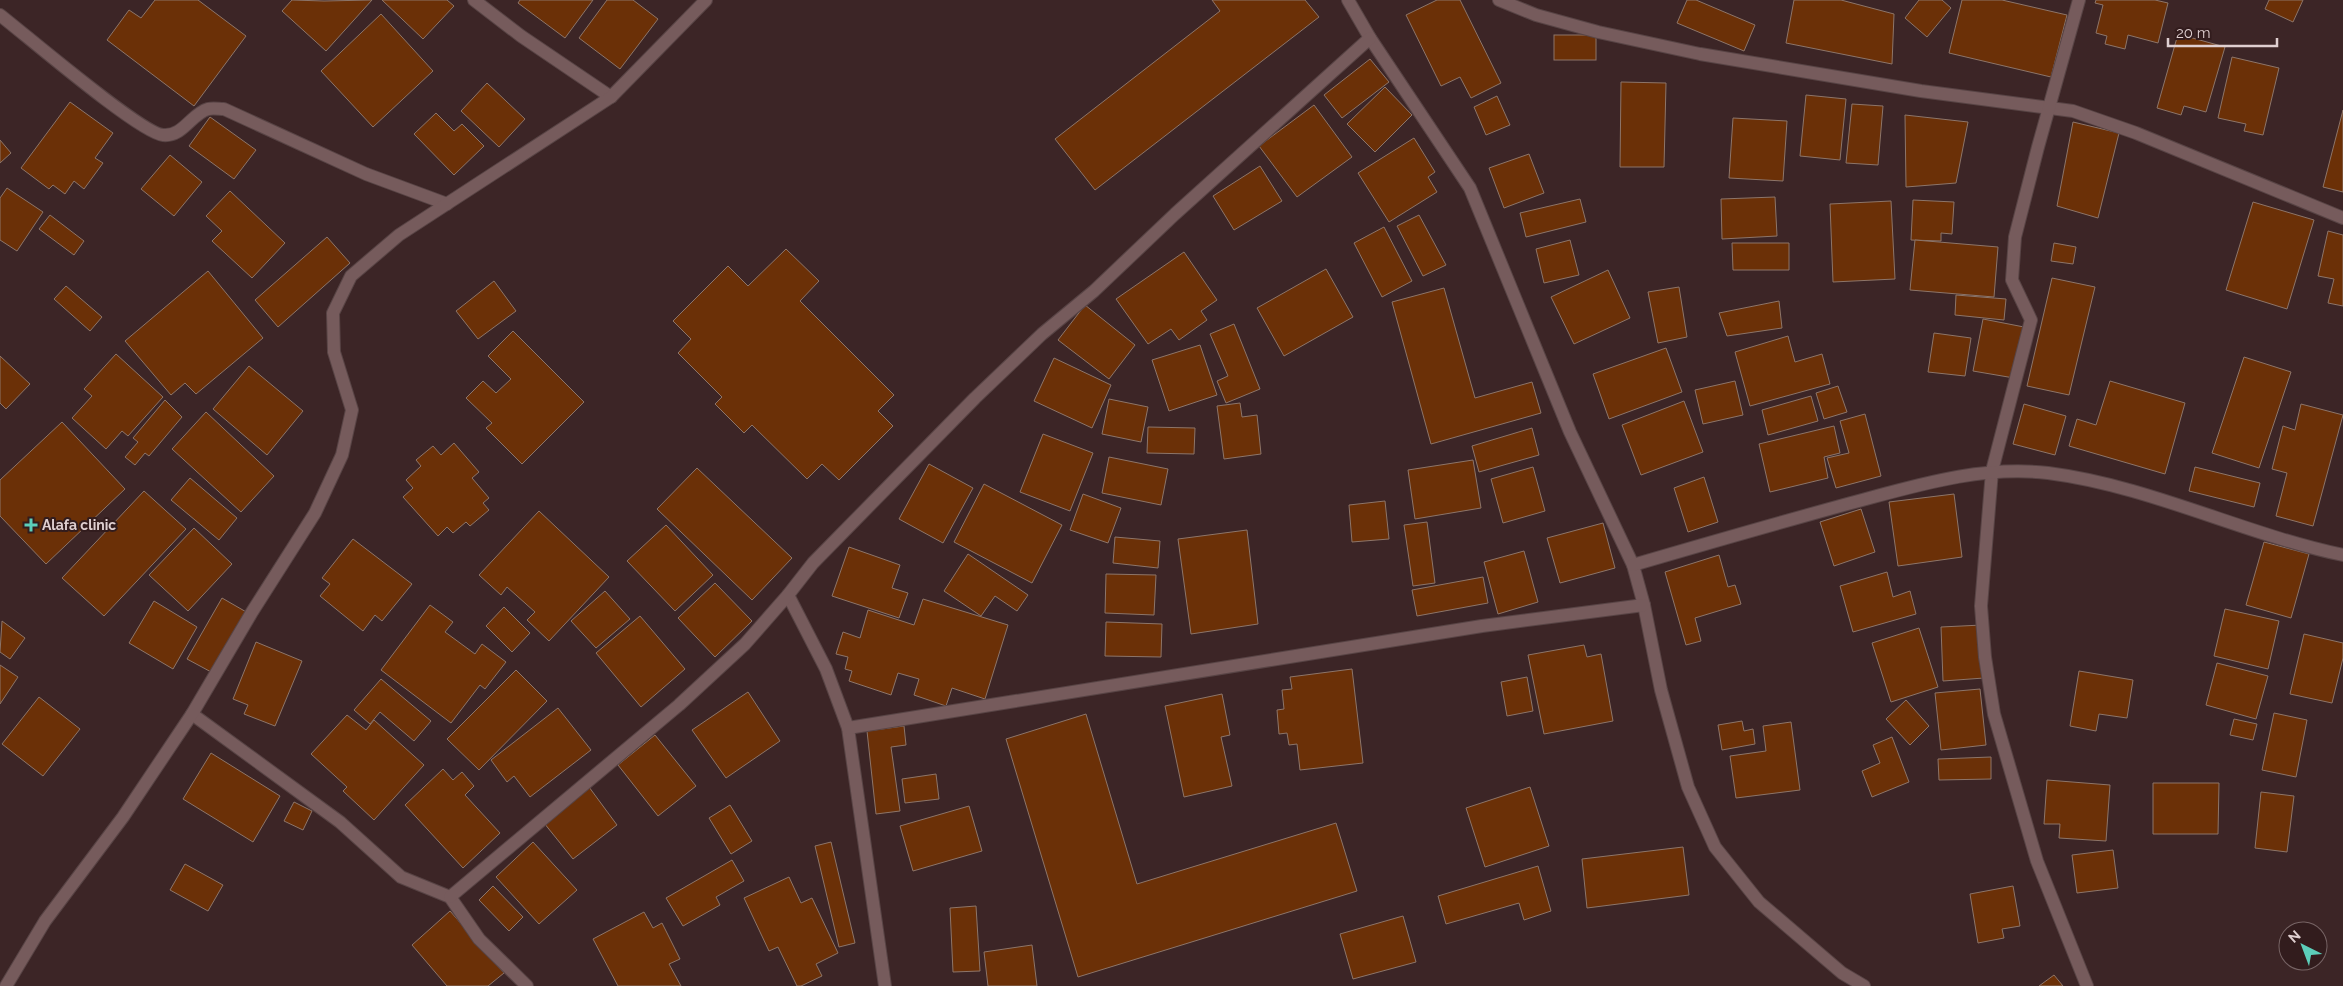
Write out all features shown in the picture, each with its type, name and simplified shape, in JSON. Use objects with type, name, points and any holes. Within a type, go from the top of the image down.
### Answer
[{"type":"street","points":[[474,0],[521,36],[611,97]]},
{"type":"street","points":[[6,986],[45,921],[123,817],[192,714],[315,513],[342,456],[352,410],[334,352],[333,313],[351,276],[399,235],[611,97],[706,0]]},
{"type":"street","points":[[1348,0],[1370,38],[1470,188],[1570,432],[1633,565],[1644,605],[1661,690],[1688,786],[1715,847],[1759,902],[1842,973],[1864,986]]},
{"type":"street","points":[[1499,0],[1536,15],[1572,25],[1700,54],[1921,91],[2073,110],[2343,218]]},
{"type":"street","points":[[2079,0],[2015,237],[2012,280],[2031,320],[1992,471],[1981,606],[1985,657],[1994,714],[2037,861],[2087,986]]},
{"type":"street","points":[[0,15],[108,101],[144,126],[162,135],[175,134],[208,109],[224,109],[366,174],[447,204]]},
{"type":"street","points":[[450,897],[679,705],[744,644],[788,595],[813,563],[969,404],[1035,340],[1094,291],[1174,214],[1370,38]]},
{"type":"street","points":[[1633,565],[1892,492],[1992,471],[2047,473],[2109,485],[2217,517],[2296,544],[2343,555]]},
{"type":"street","points":[[788,595],[826,669],[848,728],[886,986]]},
{"type":"street","points":[[848,728],[1482,626],[1644,605]]},
{"type":"street","points":[[192,714],[340,822],[401,877],[450,897],[479,939],[528,986]]},
{"type":"building","points":[[155,0],[198,0],[246,36],[194,106],[107,40],[129,10],[141,18]]},
{"type":"building","points":[[292,0],[372,0],[326,51],[282,11]]},
{"type":"building","points":[[382,0],[447,0],[454,6],[423,39]]},
{"type":"building","points":[[520,0],[593,0],[565,38],[518,3]]},
{"type":"building","points":[[607,0],[633,0],[658,19],[620,69],[579,38]]},
{"type":"building","points":[[1212,0],[1305,0],[1319,17],[1095,190],[1055,139],[1220,11]]},
{"type":"building","points":[[1437,0],[1460,0],[1501,83],[1471,98],[1460,77],[1441,86],[1406,15]]},
{"type":"building","points":[[1687,0],[1696,0],[1755,25],[1744,51],[1677,23]]},
{"type":"building","points":[[1794,0],[1841,0],[1894,14],[1892,64],[1786,43]]},
{"type":"building","points":[[1919,0],[1942,0],[1951,8],[1927,37],[1905,18]]},
{"type":"building","points":[[1962,0],[2002,0],[2067,15],[2051,77],[1949,53]]},
{"type":"building","points":[[2096,0],[2155,0],[2168,3],[2158,43],[2128,35],[2125,49],[2105,44],[2107,36],[2096,33],[2103,5],[2095,3]]},
{"type":"building","points":[[2269,0],[2303,0],[2293,22],[2265,9]]},
{"type":"building","points":[[381,14],[433,71],[373,127],[321,71]]},
{"type":"building","points":[[2178,34],[2225,47],[2206,112],[2184,106],[2181,115],[2157,108]]},
{"type":"building","points":[[1554,35],[1596,35],[1596,60],[1554,60]]},
{"type":"building","points":[[2232,57],[2279,68],[2263,135],[2244,131],[2246,124],[2218,118]]},
{"type":"building","points":[[1370,59],[1389,82],[1342,118],[1324,95]]},
{"type":"building","points":[[1621,82],[1666,83],[1664,167],[1620,167]]},
{"type":"building","points":[[487,83],[525,119],[499,147],[461,111]]},
{"type":"building","points":[[1385,87],[1412,115],[1375,152],[1347,124]]},
{"type":"building","points":[[1806,95],[1846,99],[1840,160],[1800,156]]},
{"type":"building","points":[[1497,96],[1510,125],[1486,135],[1474,107]]},
{"type":"building","points":[[70,102],[113,133],[95,158],[103,163],[84,189],[74,181],[65,194],[53,185],[49,189],[21,168]]},
{"type":"building","points":[[1852,104],[1883,106],[1878,165],[1846,163]]},
{"type":"building","points":[[1314,105],[1352,157],[1297,197],[1259,146]]},
{"type":"building","points":[[2343,110],[2343,192],[2323,187]]},
{"type":"building","points":[[436,113],[454,131],[462,124],[484,146],[454,175],[414,134]]},
{"type":"building","points":[[1905,115],[1968,122],[1956,183],[1906,187]]},
{"type":"building","points":[[210,117],[256,150],[234,179],[189,146]]},
{"type":"building","points":[[1733,118],[1787,121],[1783,181],[1729,178]]},
{"type":"building","points":[[2073,122],[2119,133],[2098,218],[2057,206]]},
{"type":"building","points":[[1414,138],[1435,172],[1428,177],[1437,192],[1389,222],[1358,173]]},
{"type":"building","points":[[0,140],[11,153],[0,163]]},
{"type":"building","points":[[1529,154],[1544,193],[1504,208],[1489,168]]},
{"type":"building","points":[[170,155],[202,182],[174,216],[141,189]]},
{"type":"building","points":[[1260,166],[1282,201],[1234,230],[1213,196]]},
{"type":"building","points":[[7,188],[43,212],[17,251],[0,240],[0,198]]},
{"type":"building","points":[[230,191],[285,243],[252,278],[212,241],[222,231],[206,216]]},
{"type":"building","points":[[1775,197],[1777,236],[1722,239],[1721,199]]},
{"type":"building","points":[[1580,199],[1586,222],[1526,237],[1520,213]]},
{"type":"building","points":[[1913,200],[1954,202],[1952,234],[1941,233],[1941,241],[1911,240]]},
{"type":"building","points":[[1891,201],[1895,279],[1833,282],[1830,204]]},
{"type":"building","points":[[2253,202],[2314,220],[2287,309],[2226,290]]},
{"type":"building","points":[[50,215],[84,241],[74,255],[39,229]]},
{"type":"building","points":[[1419,215],[1446,265],[1423,276],[1397,226]]},
{"type":"building","points":[[1384,227],[1412,281],[1382,297],[1354,243]]},
{"type":"building","points":[[2328,231],[2343,235],[2343,306],[2328,303],[2334,279],[2318,276]]},
{"type":"building","points":[[327,237],[350,263],[278,327],[255,300]]},
{"type":"building","points":[[1570,240],[1579,275],[1544,283],[1536,249]]},
{"type":"building","points":[[1915,240],[1998,247],[1994,297],[1910,290]]},
{"type":"building","points":[[1732,243],[1789,243],[1789,270],[1733,270]]},
{"type":"building","points":[[2054,243],[2076,247],[2073,264],[2051,261]]},
{"type":"building","points":[[786,249],[819,281],[800,301],[894,395],[878,411],[893,426],[839,480],[822,464],[807,479],[752,425],[744,433],[715,404],[722,397],[678,353],[691,339],[673,321],[728,266],[748,286]]},
{"type":"building","points":[[1184,252],[1217,300],[1201,311],[1207,320],[1179,340],[1171,329],[1148,344],[1116,299]]},
{"type":"building","points":[[1326,269],[1353,317],[1284,356],[1257,308]]},
{"type":"building","points":[[1608,270],[1630,318],[1574,344],[1551,297]]},
{"type":"building","points":[[208,271],[263,338],[196,394],[185,383],[171,395],[125,341]]},
{"type":"building","points":[[2052,278],[2095,287],[2069,395],[2027,386]]},
{"type":"building","points":[[494,281],[516,311],[478,339],[456,311]]},
{"type":"building","points":[[66,286],[102,317],[90,331],[54,299]]},
{"type":"building","points":[[1679,287],[1687,337],[1658,343],[1648,292]]},
{"type":"building","points":[[1444,288],[1475,398],[1532,382],[1541,413],[1431,444],[1392,302]]},
{"type":"building","points":[[1956,295],[2006,299],[2004,320],[1955,315]]},
{"type":"building","points":[[1779,301],[1782,328],[1727,336],[1719,313]]},
{"type":"building","points":[[1085,305],[1135,345],[1109,379],[1058,340]]},
{"type":"building","points":[[1983,319],[2024,327],[2014,378],[1973,371]]},
{"type":"building","points":[[1234,324],[1260,389],[1226,403],[1217,381],[1228,376],[1210,334]]},
{"type":"building","points":[[513,331],[584,402],[522,464],[486,428],[492,423],[466,398],[483,381],[496,393],[511,379],[488,356]]},
{"type":"building","points":[[1934,333],[1971,338],[1965,376],[1928,372]]},
{"type":"building","points":[[1788,336],[1795,362],[1822,354],[1830,384],[1750,406],[1735,352]]},
{"type":"building","points":[[1200,345],[1217,395],[1169,411],[1152,360]]},
{"type":"building","points":[[1666,348],[1682,392],[1609,419],[1593,374]]},
{"type":"building","points":[[116,354],[163,397],[128,436],[122,431],[106,449],[72,418],[92,396],[84,389]]},
{"type":"building","points":[[0,356],[30,384],[6,409],[0,403]]},
{"type":"building","points":[[2244,357],[2291,372],[2259,468],[2212,453]]},
{"type":"building","points":[[1054,358],[1111,385],[1092,428],[1034,401]]},
{"type":"building","points":[[249,366],[303,411],[267,455],[213,409]]},
{"type":"building","points":[[1735,381],[1743,415],[1703,424],[1695,390]]},
{"type":"building","points":[[2110,381],[2185,403],[2165,474],[2069,446],[2077,419],[2096,425]]},
{"type":"building","points":[[1838,386],[1847,412],[1824,419],[1816,393]]},
{"type":"building","points":[[1811,396],[1818,421],[1768,435],[1762,410]]},
{"type":"building","points":[[1109,399],[1148,407],[1141,442],[1102,434]]},
{"type":"building","points":[[165,400],[182,417],[149,456],[145,453],[135,465],[125,457],[138,442],[133,438]]},
{"type":"building","points":[[1684,401],[1703,452],[1641,475],[1622,425]]},
{"type":"building","points":[[1240,403],[1242,417],[1257,415],[1261,454],[1224,459],[1217,406]]},
{"type":"building","points":[[2024,404],[2066,416],[2055,455],[2013,444]]},
{"type":"building","points":[[2301,404],[2343,415],[2313,526],[2276,516],[2287,473],[2272,469],[2283,426],[2295,430]]},
{"type":"building","points":[[206,412],[274,476],[241,512],[172,449]]},
{"type":"building","points":[[1865,414],[1881,476],[1836,488],[1827,458],[1849,453],[1840,421]]},
{"type":"building","points":[[62,422],[125,489],[46,564],[0,516],[0,480]]},
{"type":"building","points":[[1834,426],[1840,453],[1824,457],[1828,478],[1770,492],[1759,444]]},
{"type":"building","points":[[1148,427],[1195,428],[1194,454],[1147,453]]},
{"type":"building","points":[[1532,428],[1539,455],[1479,472],[1472,446]]},
{"type":"building","points":[[1043,434],[1093,453],[1070,511],[1020,492]]},
{"type":"building","points":[[454,443],[479,472],[472,478],[489,498],[483,503],[489,510],[470,526],[466,522],[453,533],[447,527],[438,536],[403,497],[413,488],[406,480],[421,466],[416,460],[433,446],[441,455]]},
{"type":"building","points":[[1109,457],[1168,469],[1161,505],[1102,493]]},
{"type":"building","points":[[1473,460],[1481,508],[1415,519],[1408,470]]},
{"type":"building","points":[[929,464],[973,488],[943,543],[899,519]]},
{"type":"building","points":[[1533,467],[1545,511],[1503,523],[1491,479]]},
{"type":"building","points":[[2195,467],[2260,483],[2254,507],[2189,491]]},
{"type":"building","points":[[697,468],[792,558],[752,600],[657,509]]},
{"type":"building","points":[[1704,477],[1718,522],[1688,532],[1674,488]]},
{"type":"building","points":[[190,478],[237,518],[219,540],[171,500]]},
{"type":"building","points":[[984,484],[1062,525],[1032,583],[954,542]]},
{"type":"building","points":[[144,491],[186,529],[104,616],[62,578]]},
{"type":"building","points":[[1083,494],[1121,508],[1108,543],[1070,530]]},
{"type":"building","points":[[1954,494],[1962,557],[1898,566],[1889,502]]},
{"type":"building","points":[[1385,501],[1389,539],[1352,542],[1349,505]]},
{"type":"building","points":[[1861,509],[1875,552],[1834,566],[1820,522]]},
{"type":"building","points":[[539,511],[609,577],[549,641],[527,620],[535,612],[507,587],[501,595],[479,575]]},
{"type":"building","points":[[1427,522],[1435,583],[1413,586],[1404,525]]},
{"type":"building","points":[[1603,523],[1615,568],[1560,583],[1547,538]]},
{"type":"building","points":[[666,525],[713,575],[675,611],[627,561]]},
{"type":"building","points":[[194,528],[232,564],[188,611],[149,575]]},
{"type":"building","points":[[1247,530],[1258,624],[1191,634],[1178,539]]},
{"type":"building","points":[[1115,537],[1160,541],[1158,568],[1113,563]]},
{"type":"building","points":[[353,539],[412,584],[382,621],[375,615],[363,631],[320,596],[330,584],[322,578]]},
{"type":"building","points":[[2264,542],[2309,554],[2291,618],[2246,605]]},
{"type":"building","points":[[849,547],[900,565],[892,588],[908,593],[899,618],[832,596]]},
{"type":"building","points":[[1524,551],[1538,602],[1498,614],[1484,562]]},
{"type":"building","points":[[968,554],[1028,595],[1017,611],[995,596],[981,616],[944,591]]},
{"type":"building","points":[[1719,555],[1728,587],[1735,585],[1741,604],[1695,618],[1701,641],[1686,645],[1665,572]]},
{"type":"building","points":[[1887,572],[1893,597],[1910,591],[1916,614],[1853,632],[1840,586]]},
{"type":"building","points":[[1106,574],[1156,575],[1154,615],[1105,613]]},
{"type":"building","points":[[1483,577],[1488,603],[1417,616],[1412,590]]},
{"type":"building","points":[[715,583],[752,621],[715,657],[678,618]]},
{"type":"building","points":[[605,591],[630,619],[596,648],[571,621]]},
{"type":"building","points":[[222,598],[248,613],[213,673],[187,659]]},
{"type":"building","points":[[923,599],[1008,625],[985,699],[952,688],[946,706],[914,695],[919,679],[898,673],[891,695],[849,681],[852,671],[845,669],[848,657],[836,654],[843,632],[860,638],[868,610],[914,625]]},
{"type":"building","points":[[154,601],[197,627],[173,669],[129,643]]},
{"type":"building","points":[[430,605],[453,622],[445,632],[475,654],[482,644],[506,662],[485,689],[480,685],[451,723],[381,670]]},
{"type":"building","points":[[504,607],[530,633],[512,652],[486,626]]},
{"type":"building","points":[[2225,609],[2279,621],[2268,669],[2214,656]]},
{"type":"building","points":[[640,616],[685,669],[641,707],[596,653]]},
{"type":"building","points":[[2,621],[25,638],[10,659],[0,652]]},
{"type":"building","points":[[1106,622],[1162,624],[1161,657],[1105,656]]},
{"type":"building","points":[[1982,625],[1984,678],[1943,681],[1941,627]]},
{"type":"building","points":[[1919,628],[1938,687],[1891,702],[1872,643]]},
{"type":"building","points":[[2304,634],[2343,643],[2343,658],[2332,703],[2290,694]]},
{"type":"building","points":[[256,642],[302,661],[275,726],[244,714],[248,705],[233,699]]},
{"type":"building","points":[[1584,645],[1587,657],[1601,654],[1613,721],[1544,734],[1528,655]]},
{"type":"building","points":[[2217,663],[2268,676],[2256,719],[2206,705]]},
{"type":"building","points":[[0,665],[18,677],[0,704]]},
{"type":"building","points":[[1352,669],[1363,763],[1300,770],[1297,744],[1289,745],[1287,733],[1279,734],[1277,710],[1284,709],[1282,690],[1292,689],[1290,677]]},
{"type":"building","points":[[516,670],[547,701],[479,770],[447,739]]},
{"type":"building","points":[[2079,671],[2133,680],[2127,718],[2099,714],[2096,731],[2070,726]]},
{"type":"building","points":[[1527,677],[1533,711],[1507,716],[1501,682]]},
{"type":"building","points":[[381,679],[431,721],[414,741],[380,712],[370,724],[354,710]]},
{"type":"building","points":[[1980,689],[1986,745],[1941,750],[1935,693]]},
{"type":"building","points":[[748,692],[780,741],[726,778],[692,730]]},
{"type":"building","points":[[1222,694],[1230,735],[1221,737],[1232,786],[1184,797],[1165,706]]},
{"type":"building","points":[[39,697],[80,729],[43,776],[2,744]]},
{"type":"building","points":[[1906,700],[1929,726],[1910,745],[1886,719]]},
{"type":"building","points":[[558,708],[591,750],[530,797],[514,776],[507,782],[491,760]]},
{"type":"building","points":[[2274,713],[2307,720],[2296,777],[2262,770]]},
{"type":"building","points":[[1086,714],[1137,884],[1336,823],[1357,891],[1078,977],[1006,739]]},
{"type":"building","points":[[347,715],[366,730],[374,720],[424,765],[374,820],[343,791],[347,787],[311,754]]},
{"type":"building","points":[[2234,719],[2257,724],[2253,740],[2230,735]]},
{"type":"building","points":[[1742,721],[1744,731],[1753,729],[1755,744],[1722,750],[1718,725]]},
{"type":"building","points":[[1791,722],[1800,790],[1736,798],[1730,756],[1766,751],[1763,726]]},
{"type":"building","points":[[904,726],[906,745],[891,747],[900,811],[876,814],[867,731]]},
{"type":"building","points":[[655,735],[696,786],[658,816],[618,765]]},
{"type":"building","points":[[1892,737],[1909,782],[1872,797],[1862,771],[1880,763],[1873,745]]},
{"type":"building","points":[[211,753],[280,796],[253,842],[183,799]]},
{"type":"building","points":[[1991,757],[1991,779],[1939,780],[1938,759]]},
{"type":"building","points":[[443,769],[453,780],[462,772],[474,786],[465,795],[500,833],[463,868],[405,805]]},
{"type":"building","points":[[936,774],[939,799],[905,803],[902,779]]},
{"type":"building","points":[[2047,780],[2110,785],[2106,841],[2059,838],[2060,824],[2044,824]]},
{"type":"building","points":[[2153,783],[2219,783],[2218,834],[2153,834]]},
{"type":"building","points":[[589,787],[617,825],[573,859],[544,823]]},
{"type":"building","points":[[1530,787],[1549,846],[1485,867],[1466,808]]},
{"type":"building","points":[[2261,792],[2294,796],[2287,852],[2255,848]]},
{"type":"building","points":[[294,802],[312,811],[303,830],[284,821]]},
{"type":"building","points":[[730,805],[752,841],[731,854],[709,818]]},
{"type":"building","points":[[969,806],[982,851],[913,871],[900,826]]},
{"type":"building","points":[[533,842],[577,890],[539,924],[496,877]]},
{"type":"building","points":[[831,842],[855,943],[839,947],[815,846]]},
{"type":"building","points":[[1683,847],[1689,895],[1587,908],[1582,859]]},
{"type":"building","points":[[2113,850],[2118,888],[2077,893],[2072,855]]},
{"type":"building","points":[[732,860],[744,881],[716,897],[720,905],[683,926],[666,898]]},
{"type":"building","points":[[185,864],[223,885],[208,911],[170,890]]},
{"type":"building","points":[[1538,866],[1551,911],[1524,920],[1519,903],[1446,924],[1438,896]]},
{"type":"building","points":[[789,877],[801,903],[812,898],[838,953],[816,964],[822,976],[801,986],[797,986],[778,947],[769,951],[744,898]]},
{"type":"building","points":[[493,886],[523,917],[509,931],[479,900]]},
{"type":"building","points":[[2013,886],[2020,926],[2002,929],[2004,938],[1978,943],[1970,894]]},
{"type":"building","points":[[976,906],[980,971],[953,972],[950,908]]},
{"type":"building","points":[[450,911],[504,973],[488,986],[447,986],[412,945]]},
{"type":"building","points":[[644,912],[653,928],[662,923],[680,959],[669,964],[681,986],[618,986],[593,939]]},
{"type":"building","points":[[1403,916],[1416,962],[1353,979],[1340,934]]},
{"type":"building","points":[[1032,945],[1037,986],[988,986],[984,952]]},
{"type":"building","points":[[2054,975],[2063,986],[2039,986]]},
{"type":"place","name":"Alafa clinic","points":[[31,525]]}]
